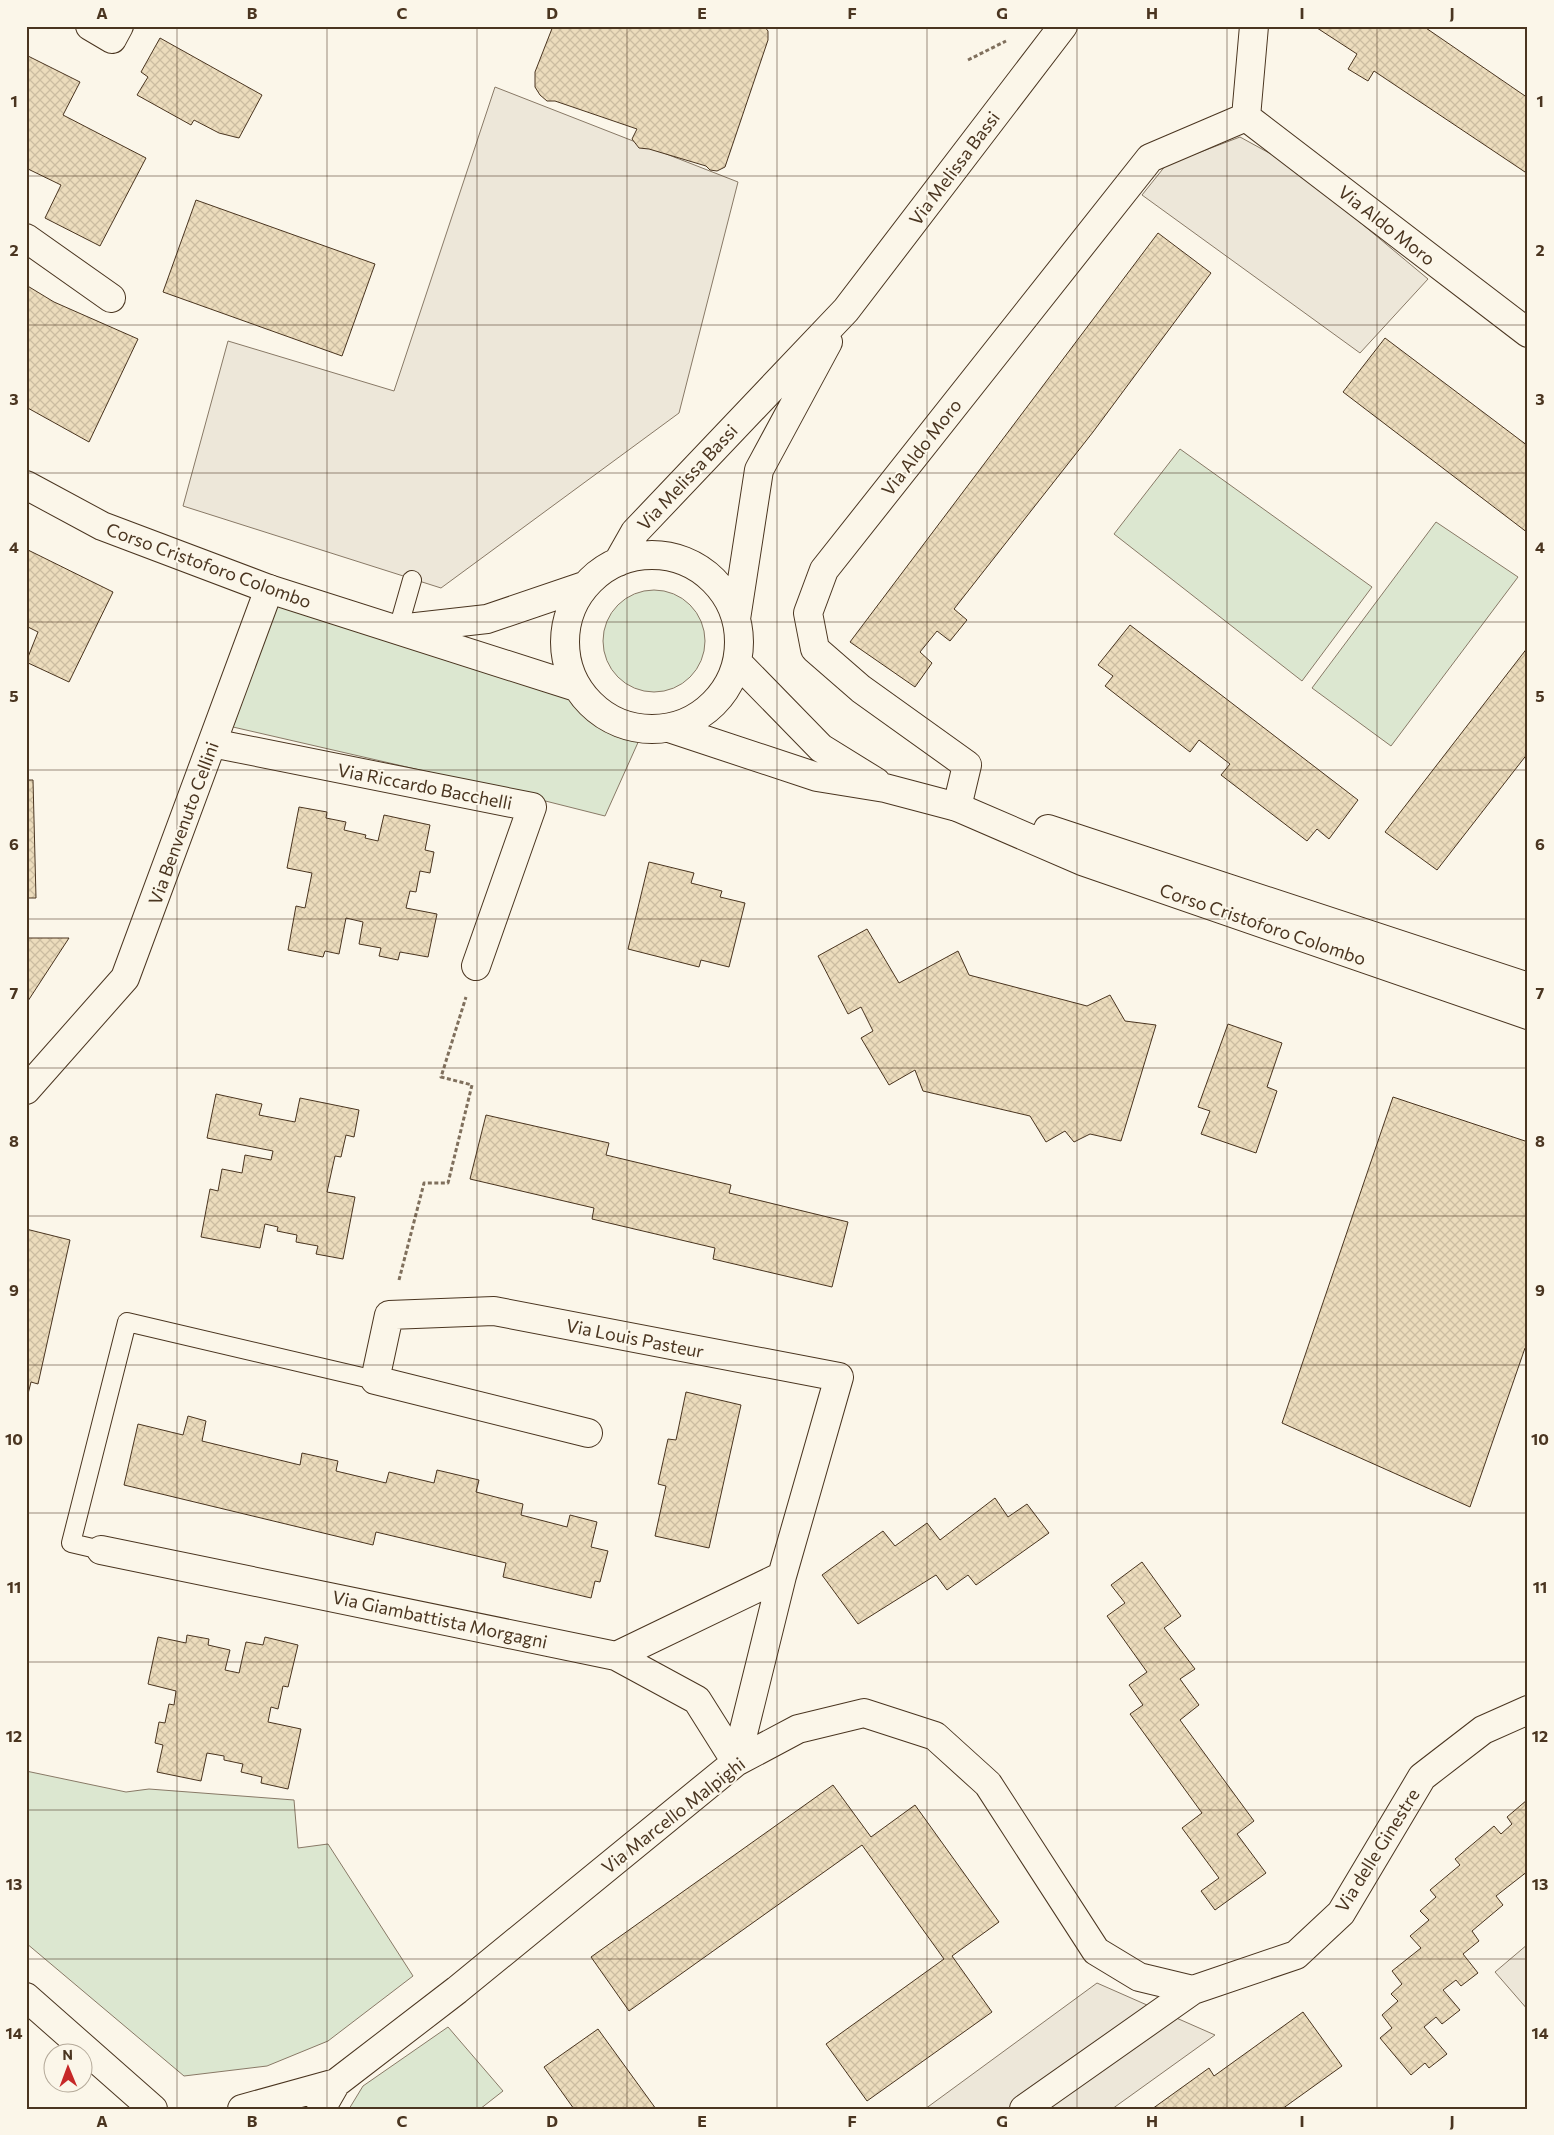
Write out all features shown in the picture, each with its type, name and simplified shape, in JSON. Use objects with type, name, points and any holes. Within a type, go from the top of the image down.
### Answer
[{"type":"street","points":[[90,26],[112,39],[119,26]]},
{"type":"street","name":"Via Melissa Bassi","points":[[618,562],[635,532],[846,310],[1063,26]]},
{"type":"street","points":[[1246,117],[1254,26]]},
{"type":"street","name":"Via Aldo Moro","points":[[957,807],[967,765],[861,690],[815,649],[808,613],[824,570],[1150,158],[1246,117],[1528,334]]},
{"type":"street","points":[[26,238],[111,298]]},
{"type":"street","name":"Via Melissa Bassi","points":[[736,619],[759,470],[846,310]]},
{"type":"street","name":"Corso Cristoforo Colombo","points":[[26,485],[102,526],[269,589],[576,687]]},
{"type":"street","name":"Corso Cristoforo Colombo","points":[[665,555],[694,565],[718,583],[734,609],[740,639],[738,664],[728,686],[713,706],[692,720],[669,728],[642,729],[616,722],[593,708],[576,687],[566,662],[564,636],[570,610],[584,586],[607,567],[618,562],[635,556],[665,555]]},
{"type":"street","name":"Corso Cristoforo Colombo","points":[[398,630],[487,619],[584,586]]},
{"type":"street","name":"Via Benvenuto Cellini","points":[[26,1090],[125,978],[269,589]]},
{"type":"street","name":"Corso Cristoforo Colombo","points":[[738,664],[821,748],[885,788]]},
{"type":"street","name":"Corso Cristoforo Colombo","points":[[669,728],[817,777],[885,788],[957,807],[1082,861],[1528,1015]]},
{"type":"street","name":"Via Riccardo Bacchelli","points":[[212,743],[532,807],[476,966]]},
{"type":"street","name":"Corso Cristoforo Colombo","points":[[1002,826],[1022,821],[1528,987]]},
{"type":"street","name":"Via Louis Pasteur","points":[[390,1314],[494,1311],[839,1377],[782,1576],[736,1762]]},
{"type":"street","points":[[390,1314],[375,1380],[588,1433]]},
{"type":"street","name":"Via Giambattista Morgagni","points":[[101,1550],[616,1656],[697,1700],[736,1762]]},
{"type":"street","points":[[616,1656],[782,1576]]},
{"type":"street","name":"Via delle Ginestre","points":[[1024,2109],[1193,1990],[1296,1955],[1341,1914],[1422,1777],[1483,1730],[1528,1710]]},
{"type":"street","name":"Via Marcello Malpighi","points":[[242,2109],[336,2083],[457,1990],[736,1762],[798,1729],[864,1713],[934,1736],[988,1784],[1096,1951],[1139,1977],[1193,1990]]},
{"type":"street","points":[[26,1997],[153,2109]]},
{"type":"street","name":"Via Marcello Malpighi","points":[[321,2109],[336,2083]]},
{"type":"lane","points":[[398,630],[412,580]]},
{"type":"lane","points":[[101,1550],[71,1542],[127,1322],[375,1380]]},
{"type":"path","points":[[968,60],[1011,38]]},
{"type":"path","points":[[390,1314],[424,1183],[448,1183],[472,1086],[441,1077],[476,966]]},
{"type":"green space","points":[[1180,449],[1372,587],[1302,681],[1114,534]]},
{"type":"green space","points":[[1436,522],[1518,577],[1391,746],[1312,688]]},
{"type":"green space","points":[[654,590],[673,594],[690,605],[701,622],[705,641],[701,660],[690,677],[673,688],[654,692],[635,688],[618,677],[607,660],[603,641],[607,622],[618,605],[635,594]]},
{"type":"green space","points":[[277,603],[572,693],[594,716],[640,738],[605,816],[446,776],[233,727]]},
{"type":"green space","points":[[26,1771],[126,1792],[149,1789],[294,1800],[298,1848],[328,1844],[413,1976],[328,2041],[267,2066],[184,2076],[26,1943]]},
{"type":"green space","points":[[448,2027],[503,2091],[480,2109],[349,2109],[363,2086]]},
{"type":"shaded area","points":[[495,87],[738,182],[679,413],[441,588],[183,506],[228,341],[394,391]]},
{"type":"shaded area","points":[[1240,137],[1271,154],[1326,194],[1428,279],[1360,353],[1142,195],[1166,165]]},
{"type":"shaded area","points":[[1528,1944],[1528,2010],[1495,1972]]},
{"type":"shaded area","points":[[1097,1983],[1215,2035],[1112,2109],[925,2109]]},
{"type":"building","points":[[553,26],[764,26],[768,31],[768,40],[725,167],[717,171],[710,170],[706,166],[649,149],[639,148],[632,139],[637,129],[555,101],[547,101],[535,87],[535,72]]},
{"type":"building","points":[[1314,26],[1423,26],[1528,98],[1528,174],[1374,71],[1368,81],[1348,69],[1357,54]]},
{"type":"building","points":[[160,38],[262,95],[239,138],[219,133],[194,120],[191,125],[137,95],[148,77],[141,72]]},
{"type":"building","points":[[26,55],[80,82],[63,115],[146,158],[100,246],[45,218],[61,185],[26,168]]},
{"type":"building","points":[[196,200],[375,264],[342,356],[163,292]]},
{"type":"building","points":[[1158,233],[1211,273],[1093,432],[954,609],[967,620],[950,641],[937,631],[920,652],[932,663],[915,687],[850,642]]},
{"type":"building","points":[[26,285],[54,302],[138,339],[89,442],[26,407]]},
{"type":"building","points":[[1385,338],[1528,446],[1528,533],[1343,392]]},
{"type":"building","points":[[26,549],[113,592],[69,682],[26,662],[38,632],[26,626]]},
{"type":"building","points":[[1130,625],[1358,800],[1329,839],[1317,829],[1307,841],[1221,775],[1230,764],[1199,740],[1190,752],[1105,686],[1113,676],[1098,665]]},
{"type":"building","points":[[1528,647],[1528,753],[1437,870],[1385,832]]},
{"type":"building","points":[[26,780],[33,780],[36,898],[26,898]]},
{"type":"building","points":[[299,807],[327,812],[326,818],[346,822],[344,830],[366,835],[365,838],[378,841],[384,815],[430,825],[425,850],[434,852],[430,873],[420,871],[416,892],[410,891],[406,908],[437,914],[428,957],[400,952],[398,960],[379,956],[381,948],[359,944],[363,922],[346,918],[339,954],[325,951],[323,957],[288,950],[296,906],[305,908],[312,873],[287,868]]},
{"type":"building","points":[[649,862],[694,873],[691,883],[722,891],[720,897],[745,903],[729,967],[701,960],[699,967],[628,949]]},
{"type":"building","points":[[867,929],[899,983],[958,951],[969,975],[1087,1006],[1110,995],[1125,1021],[1156,1025],[1121,1141],[1090,1134],[1074,1142],[1065,1131],[1046,1142],[1030,1116],[923,1091],[915,1070],[889,1085],[861,1038],[873,1031],[861,1007],[848,1014],[818,956]]},
{"type":"building","points":[[26,938],[69,938],[26,1004]]},
{"type":"building","points":[[1228,1024],[1282,1043],[1267,1087],[1277,1091],[1256,1153],[1201,1134],[1210,1111],[1198,1107]]},
{"type":"building","points":[[216,1094],[262,1104],[259,1115],[295,1122],[300,1098],[359,1110],[354,1137],[346,1135],[341,1157],[335,1156],[327,1192],[355,1197],[343,1259],[316,1254],[318,1246],[296,1242],[297,1235],[277,1231],[278,1227],[265,1224],[260,1248],[201,1237],[210,1189],[218,1191],[222,1169],[242,1173],[245,1155],[271,1160],[273,1151],[207,1138]]},
{"type":"building","points":[[1393,1097],[1528,1142],[1528,1348],[1525,1348],[1470,1507],[1282,1423]]},
{"type":"building","points":[[486,1115],[609,1143],[606,1155],[731,1185],[729,1193],[848,1222],[832,1287],[713,1259],[715,1248],[592,1219],[594,1208],[470,1179]]},
{"type":"building","points":[[26,1229],[70,1240],[38,1384],[31,1382],[26,1402]]},
{"type":"building","points":[[686,1392],[741,1405],[709,1548],[655,1536],[666,1486],[658,1484],[668,1439],[676,1440]]},
{"type":"building","points":[[188,1416],[206,1421],[202,1441],[300,1465],[302,1453],[338,1461],[336,1471],[386,1483],[389,1472],[434,1483],[437,1470],[479,1480],[476,1492],[523,1504],[521,1515],[567,1527],[570,1515],[597,1522],[591,1547],[608,1551],[600,1582],[595,1581],[591,1598],[503,1577],[506,1563],[376,1532],[373,1545],[124,1485],[138,1424],[183,1435]]},
{"type":"building","points":[[995,1498],[1008,1517],[1027,1504],[1049,1533],[976,1585],[968,1575],[947,1590],[936,1575],[858,1624],[822,1575],[883,1531],[895,1546],[927,1523],[940,1540]]},
{"type":"building","points":[[1142,1562],[1181,1616],[1164,1628],[1195,1669],[1180,1679],[1199,1705],[1180,1720],[1254,1821],[1237,1834],[1266,1873],[1215,1910],[1201,1891],[1219,1878],[1182,1828],[1202,1813],[1130,1714],[1143,1705],[1129,1685],[1147,1672],[1107,1616],[1125,1603],[1111,1585]]},
{"type":"building","points":[[187,1635],[209,1639],[208,1645],[230,1650],[225,1670],[239,1673],[246,1642],[263,1645],[265,1637],[298,1645],[288,1687],[283,1686],[278,1709],[271,1707],[268,1722],[301,1729],[288,1789],[261,1783],[262,1777],[241,1772],[243,1764],[224,1760],[224,1756],[207,1753],[201,1781],[157,1772],[163,1745],[155,1743],[159,1722],[165,1723],[169,1704],[174,1705],[176,1691],[148,1684],[158,1637],[186,1643]]},
{"type":"building","points":[[833,1785],[871,1837],[915,1805],[999,1922],[952,1956],[992,2012],[867,2101],[826,2044],[944,1959],[862,1845],[629,2011],[591,1957]]},
{"type":"building","points":[[1527,1800],[1528,1871],[1496,1896],[1503,1905],[1472,1931],[1479,1941],[1463,1954],[1478,1973],[1461,1986],[1456,1980],[1443,1990],[1460,2010],[1442,2024],[1436,2017],[1424,2027],[1447,2054],[1429,2068],[1425,2063],[1411,2075],[1380,2038],[1392,2028],[1382,2015],[1398,2001],[1391,1994],[1402,1984],[1392,1971],[1421,1948],[1410,1936],[1429,1920],[1420,1911],[1436,1897],[1430,1890],[1460,1865],[1455,1859],[1494,1826],[1501,1834],[1512,1824],[1507,1817]]},
{"type":"building","points":[[1303,2012],[1342,2066],[1282,2109],[1152,2109],[1209,2068],[1214,2076]]},
{"type":"building","points":[[598,2029],[656,2109],[574,2109],[544,2067]]}]
